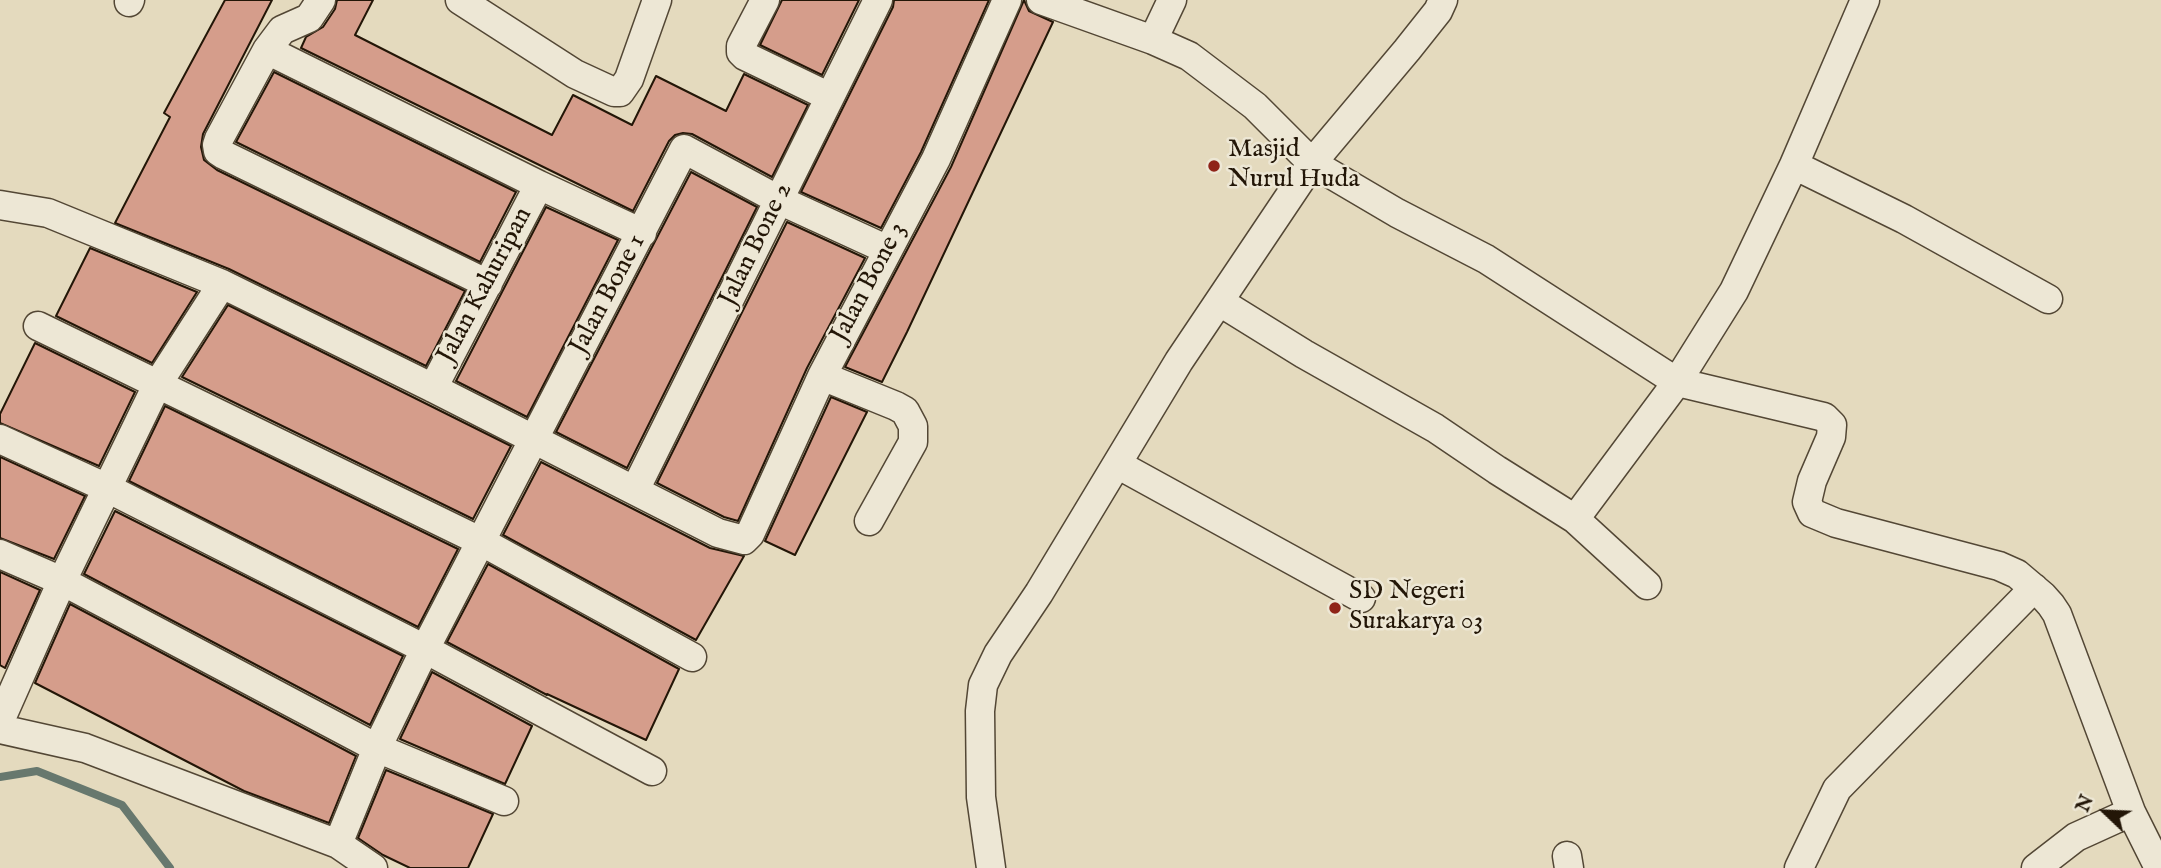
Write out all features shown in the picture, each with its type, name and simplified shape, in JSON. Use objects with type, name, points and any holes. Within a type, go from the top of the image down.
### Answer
[{"type":"street","points":[[321,0],[309,18],[282,30],[267,50],[219,139],[218,151],[488,284]]},
{"type":"street","points":[[460,0],[575,74],[614,92],[620,92],[629,79],[657,0]]},
{"type":"street","points":[[765,0],[741,46],[741,52],[830,97]]},
{"type":"street","name":"Jalan Bone 2","points":[[635,489],[878,0]]},
{"type":"street","name":"Jalan Bone 3","points":[[635,489],[719,533],[744,540],[750,534],[822,376],[936,159],[1007,0]]},
{"type":"street","points":[[1041,0],[1153,40],[1189,56],[1255,106],[1312,163],[1397,213],[1486,259],[1676,382],[1824,417],[1832,425],[1831,437],[1812,481],[1807,502],[1812,513],[1836,523],[1999,566],[2017,574],[2034,588],[2057,614],[2130,812],[2159,868]]},
{"type":"street","points":[[1153,40],[1171,0]]},
{"type":"street","points":[[991,868],[981,797],[979,711],[984,685],[998,654],[1039,593],[1179,361],[1312,163],[1407,50],[1438,11],[1443,0]]},
{"type":"street","points":[[1575,519],[1676,382],[1734,291],[1794,164],[1866,0]]},
{"type":"street","points":[[267,50],[642,233]]},
{"type":"street","name":"Jalan Bone 1","points":[[338,844],[377,748],[425,649],[684,149],[779,200]]},
{"type":"street","points":[[1794,164],[1904,219],[2048,299]]},
{"type":"street","name":"Jalan Kahuripan","points":[[433,388],[539,185]]},
{"type":"street","points":[[779,200],[888,250]]},
{"type":"street","points":[[0,205],[48,213],[222,284],[635,489]]},
{"type":"street","points":[[0,721],[62,581],[157,385],[222,284]]},
{"type":"street","points":[[1220,303],[1435,428],[1575,519],[1647,585]]},
{"type":"street","points":[[38,326],[482,542],[692,657]]},
{"type":"street","points":[[822,376],[897,406],[905,411],[913,426],[913,442],[869,521]]},
{"type":"street","points":[[0,439],[107,488],[425,649],[652,771]]},
{"type":"street","points":[[1117,464],[1361,598]]},
{"type":"street","points":[[0,554],[62,581],[377,748],[504,801]]},
{"type":"street","points":[[1799,868],[1838,789],[2034,588]]},
{"type":"street","points":[[0,729],[85,748],[338,844],[373,868]]},
{"type":"street","points":[[2036,868],[2076,838],[2130,812]]},
{"type":"building","points":[[225,0],[272,0],[203,134],[201,147],[204,160],[217,170],[465,291],[426,366],[229,269],[115,223],[170,117],[164,113]]},
{"type":"building","points":[[337,0],[373,0],[355,35],[552,135],[573,95],[632,125],[656,76],[726,111],[744,74],[808,105],[772,177],[692,134],[675,135],[669,141],[633,211],[301,48],[306,37],[323,27],[335,9]]},
{"type":"building","points":[[782,0],[859,0],[822,75],[760,45]]},
{"type":"building","points":[[894,0],[989,0],[921,152],[881,228],[801,192],[893,7]]},
{"type":"building","points":[[1024,0],[1029,11],[1053,22],[907,332],[882,382],[845,367],[951,167]]},
{"type":"building","points":[[274,72],[516,192],[480,262],[236,142]]},
{"type":"building","points":[[691,172],[757,207],[627,468],[556,432]]},
{"type":"building","points":[[546,207],[618,240],[527,417],[456,381]]},
{"type":"building","points":[[787,222],[865,258],[807,368],[738,521],[724,517],[657,483]]},
{"type":"building","points":[[90,248],[197,292],[152,363],[56,316]]},
{"type":"building","points":[[228,305],[511,446],[473,519],[182,377]]},
{"type":"building","points":[[35,343],[135,392],[99,466],[0,423],[0,414]]},
{"type":"building","points":[[831,397],[867,412],[795,555],[765,541]]},
{"type":"building","points":[[165,406],[458,549],[418,627],[129,481]]},
{"type":"building","points":[[0,457],[85,496],[54,559],[0,538]]},
{"type":"building","points":[[541,462],[710,548],[744,556],[696,640],[503,535]]},
{"type":"building","points":[[115,511],[403,656],[370,725],[84,574]]},
{"type":"building","points":[[488,564],[679,669],[646,740],[547,695],[447,642]]},
{"type":"building","points":[[0,572],[40,590],[5,668],[0,665]]},
{"type":"building","points":[[70,604],[356,756],[329,823],[244,791],[35,683]]},
{"type":"building","points":[[432,672],[532,726],[505,784],[400,739]]},
{"type":"building","points":[[386,770],[493,814],[468,868],[410,868],[383,855],[358,838]]},
{"type":"waterway","points":[[0,777],[37,771],[122,805],[170,868]]},
{"type":"place","name":"Masjid Nurul Huda","points":[[1214,166]]},
{"type":"place","name":"SD Negeri Surakarya 03","points":[[1335,608]]}]
